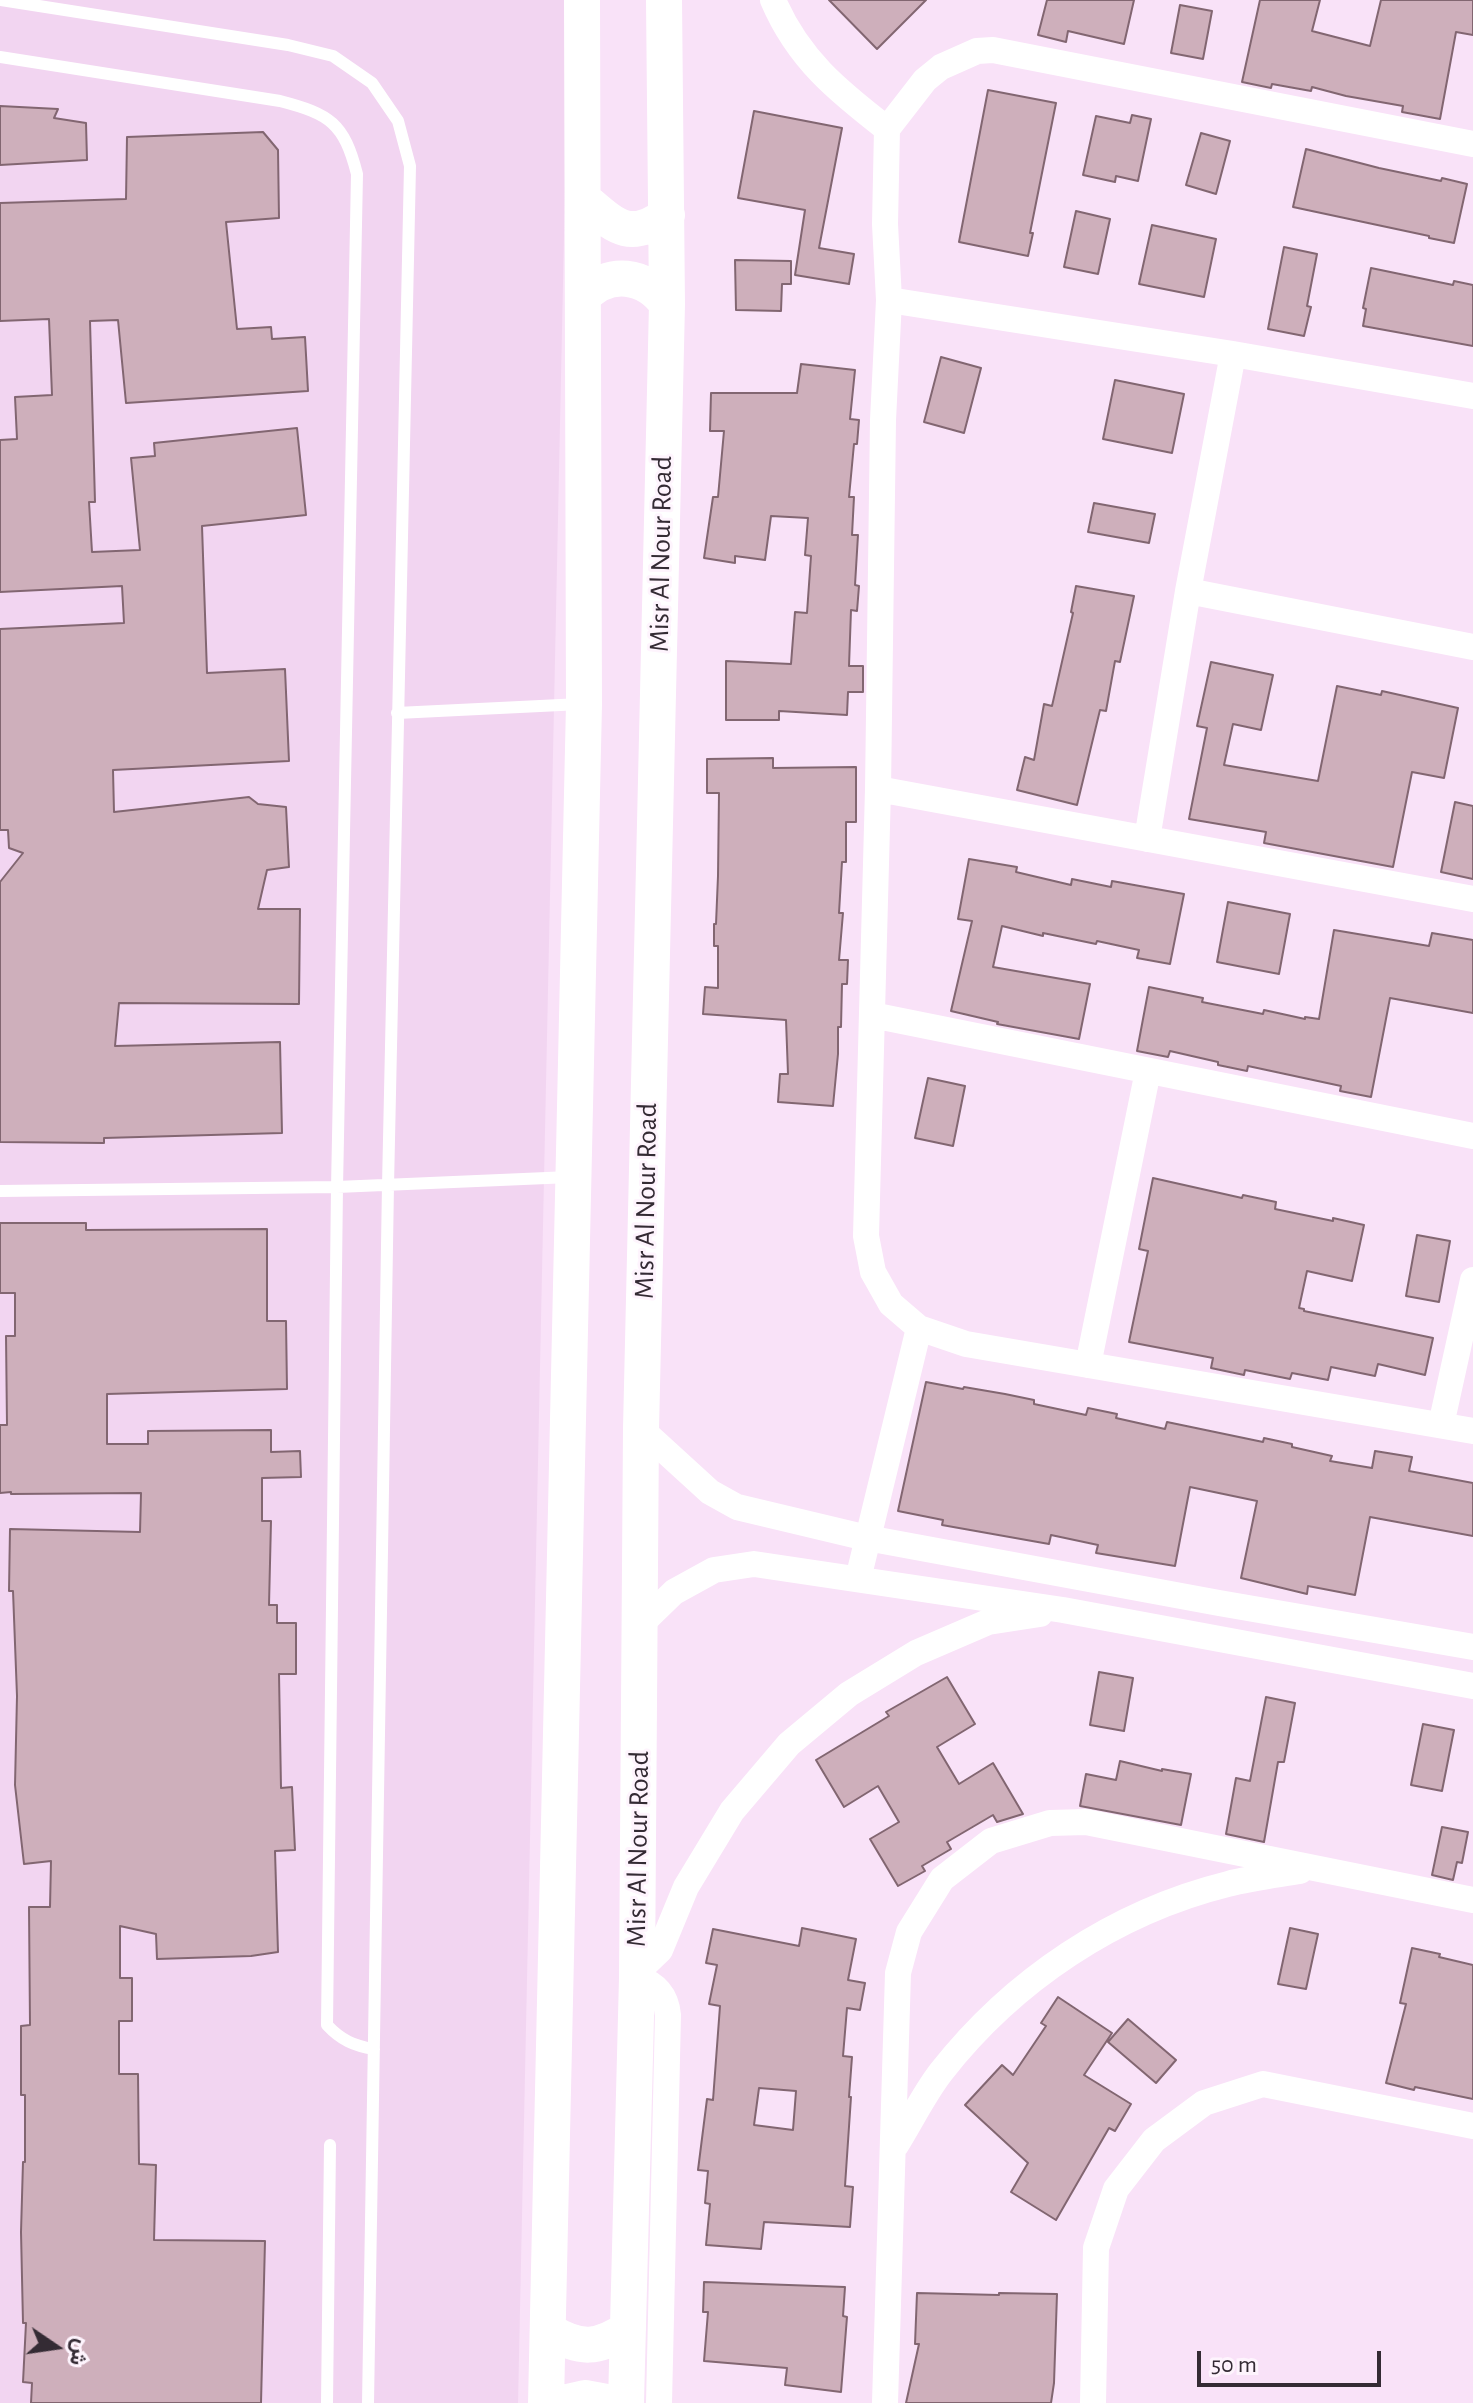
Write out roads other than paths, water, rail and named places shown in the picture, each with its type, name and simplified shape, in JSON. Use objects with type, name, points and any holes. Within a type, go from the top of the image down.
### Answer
[{"type":"street","points":[[546,2403],[584,704],[582,0]]},
{"type":"street","name":"Misr Al Nour Road","points":[[626,2403],[637,1975],[641,1429],[667,304],[664,0]]},
{"type":"street","points":[[773,0],[807,58],[836,89],[887,129]]},
{"type":"street","points":[[1473,144],[993,50],[977,51],[941,67],[925,80],[887,129],[885,224],[889,300],[883,420],[878,789],[866,1236],[873,1272],[891,1304],[919,1328],[966,1344],[1473,1431]]},
{"type":"street","points":[[583,199],[615,227],[643,230],[667,215]]},
{"type":"street","points":[[583,297],[593,286],[606,281],[636,280],[659,292],[667,304]]},
{"type":"street","points":[[889,300],[1233,354],[1473,396]]},
{"type":"street","points":[[1147,839],[1188,591],[1233,354]]},
{"type":"street","points":[[1188,591],[1473,647]]},
{"type":"street","points":[[878,789],[1473,899]]},
{"type":"street","points":[[872,1015],[1473,1136]]},
{"type":"street","points":[[1088,1365],[1148,1071]]},
{"type":"street","points":[[1441,1425],[1473,1280]]},
{"type":"street","points":[[858,1579],[919,1328]]},
{"type":"street","points":[[641,1429],[710,1492],[737,1507],[867,1538],[1473,1647]]},
{"type":"street","points":[[641,1624],[674,1592],[714,1570],[754,1564],[1063,1610],[1473,1686]]},
{"type":"street","points":[[659,2403],[668,2015],[667,2004],[656,1987],[637,1975],[660,1950],[686,1887],[732,1811],[789,1744],[849,1694],[916,1653],[988,1622],[1063,1610]]},
{"type":"street","points":[[1274,1648],[1280,1613]]},
{"type":"street","points":[[885,2403],[898,1973],[909,1932],[942,1879],[991,1841],[1050,1823],[1086,1822],[1473,1900]]},
{"type":"street","points":[[894,2148],[940,2073],[999,2008],[1068,1953],[1144,1911],[1227,1884],[1314,1868]]},
{"type":"street","points":[[1093,2403],[1096,2248],[1116,2189],[1154,2140],[1166,2130],[1204,2103],[1263,2084],[1473,2126]]},
{"type":"street","points":[[549,2331],[567,2342],[589,2346],[610,2341],[628,2329]]},
{"type":"street","points":[[563,2403],[585,2398],[612,2403]]},
{"type":"lane","points":[[1,0],[288,45],[333,56],[372,83],[398,121],[410,166],[388,1185],[368,2403]]},
{"type":"lane","points":[[0,57],[280,101],[313,110],[335,125],[350,146],[357,174],[337,1187],[327,2025],[340,2038],[356,2046],[374,2049]]},
{"type":"lane","points":[[397,713],[584,704]]},
{"type":"lane","points":[[0,1191],[337,1187],[573,1177]]},
{"type":"lane","points":[[327,2403],[330,2145]]}]
